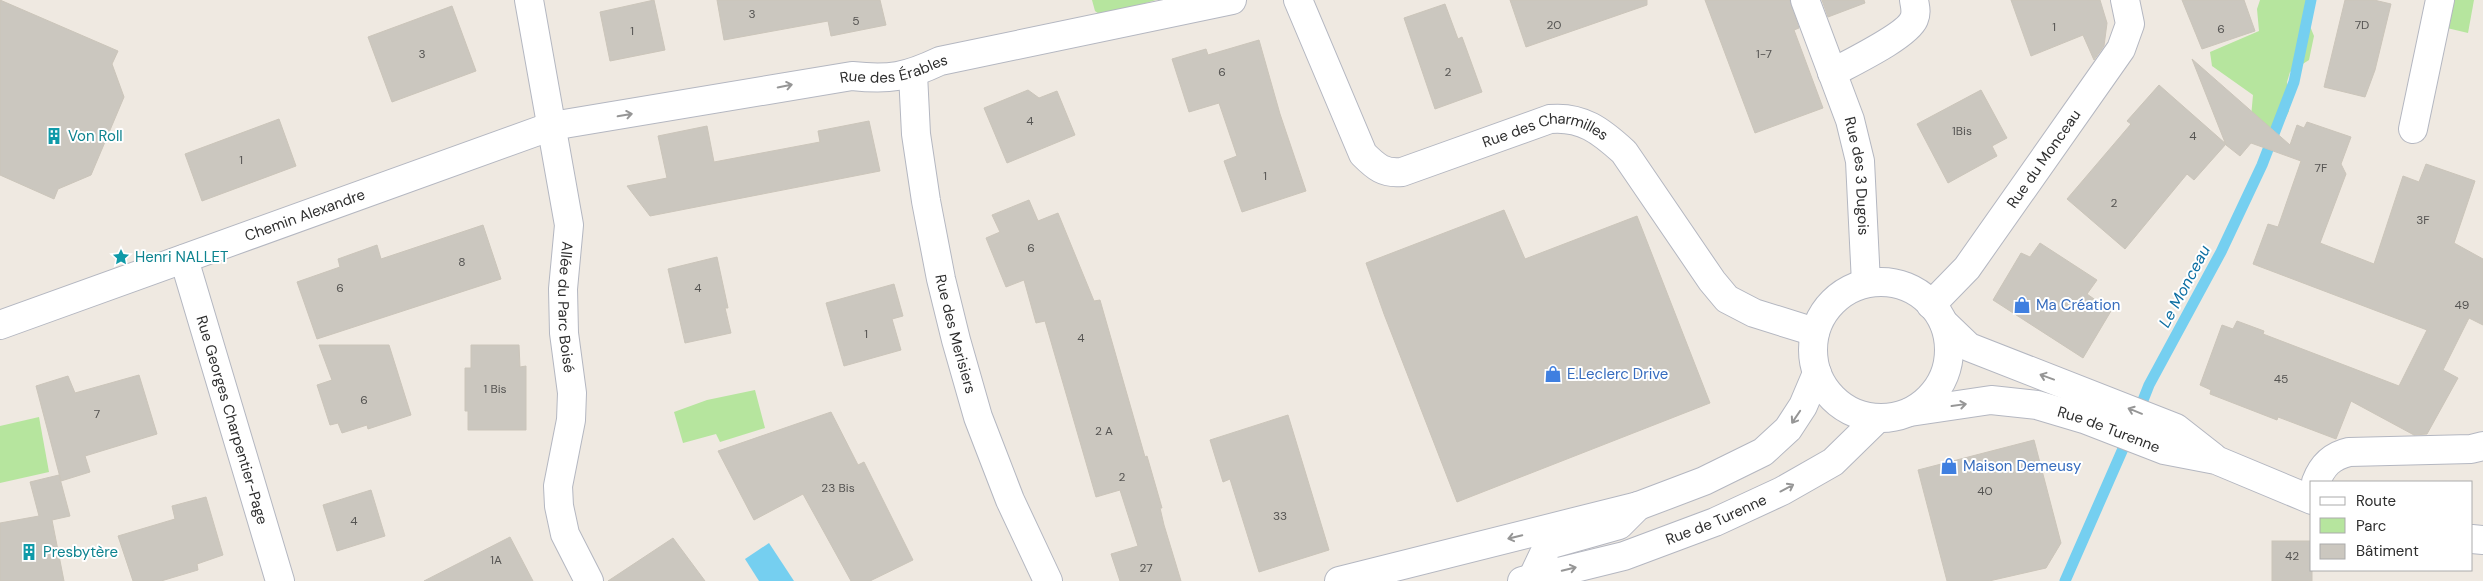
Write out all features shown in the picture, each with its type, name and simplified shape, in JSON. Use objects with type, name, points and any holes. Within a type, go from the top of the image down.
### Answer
[{"type":"street","name":"Allée du Parc Boisé","points":[[529,0],[552,126],[554,147],[570,225],[563,289],[564,333],[572,394],[570,420],[558,486],[559,506],[565,534],[589,581]]},
{"type":"street","name":"Rue des Érables","points":[[552,126],[844,77],[883,79],[914,74],[940,61],[1232,0]]},
{"type":"street","name":"Rue des Charmilles","points":[[1298,0],[1364,154],[1376,167],[1389,173],[1402,172],[1550,119],[1566,118],[1578,120],[1610,139],[1624,152],[1712,281],[1727,299],[1754,313],[1816,332]]},
{"type":"street","name":"Rue des 3 Dugois","points":[[1805,0],[1850,120],[1860,161],[1866,284]]},
{"type":"street","points":[[1832,73],[1904,32],[1914,21],[1916,12],[1914,0]]},
{"type":"street","name":"Rue du Monceau","points":[[1937,314],[1967,268],[2121,50],[2130,24],[2125,0]]},
{"type":"street","points":[[2413,129],[2440,0]]},
{"type":"street","name":"Rue des Merisiers","points":[[914,74],[916,134],[926,201],[941,279],[956,340],[978,417],[1010,500],[1048,581]]},
{"type":"street","name":"Chemin Alexandre","points":[[0,325],[552,126]]},
{"type":"street","name":"Rue Georges Charpentier-Page","points":[[184,259],[280,581]]},
{"type":"street","points":[[1885,282],[1904,286],[1921,295],[1937,314],[1949,344],[1948,364],[1940,384],[1927,400],[1910,412],[1895,417],[1878,418],[1858,414],[1841,405],[1826,391],[1817,373],[1813,353],[1816,332],[1823,315],[1834,300],[1849,290],[1866,284],[1885,282]]},
{"type":"street","name":"Rue de Turenne","points":[[1937,314],[1969,347],[2093,394],[2170,439],[2216,460],[2310,492]]},
{"type":"street","name":"Rue de Turenne","points":[[1339,581],[1638,506],[1704,481],[1763,452],[1788,429],[1803,406],[1817,373]]},
{"type":"street","name":"Rue de Turenne","points":[[1910,412],[1991,400],[2037,405],[2084,419],[2170,439]]},
{"type":"street","name":"Rue de Turenne","points":[[1528,580],[1624,556],[1740,510],[1782,491],[1834,462],[1878,418]]},
{"type":"street","points":[[2317,481],[2322,468],[2332,458],[2348,452],[2471,449],[2483,446]]},
{"type":"street","name":"Rue de Turenne","points":[[1528,580],[1548,545],[1619,525],[1638,506]]},
{"type":"green space","points":[[1092,0],[1156,0],[1102,16],[1095,11]]},
{"type":"green space","points":[[2260,0],[2309,0],[2305,14],[2314,36],[2309,60],[2290,72],[2287,82],[2289,111],[2273,143],[2251,117],[2253,95],[2212,66],[2210,52],[2259,31],[2257,9]]},
{"type":"green space","points":[[2452,0],[2474,0],[2468,33],[2447,28]]},
{"type":"green space","points":[[755,390],[765,428],[720,442],[716,434],[683,443],[674,412],[707,400]]},
{"type":"green space","points":[[39,417],[49,472],[0,483],[0,426]]},
{"type":"water","points":[[769,543],[794,581],[759,581],[745,559]]},
{"type":"building","name":"Von Roll","points":[[0,0],[118,51],[112,64],[124,97],[91,175],[58,189],[54,199],[0,175]]},
{"type":"building","points":[[654,0],[665,50],[610,61],[600,12]]},
{"type":"building","points":[[717,0],[880,0],[886,25],[831,36],[828,21],[724,40]]},
{"type":"building","points":[[1510,0],[1647,0],[1647,5],[1526,47]]},
{"type":"building","points":[[1705,0],[1790,0],[1799,28],[1794,30],[1823,108],[1755,133]]},
{"type":"building","points":[[1822,0],[1864,0],[1865,3],[1828,17]]},
{"type":"building","points":[[2011,0],[2100,0],[2107,23],[2104,46],[2094,60],[2083,35],[2031,56]]},
{"type":"building","points":[[2182,0],[2244,0],[2255,31],[2202,49]]},
{"type":"building","points":[[2345,0],[2374,0],[2391,4],[2375,70],[2365,97],[2324,87]]},
{"type":"building","points":[[1445,4],[1458,39],[1462,37],[1482,92],[1435,109],[1404,18]]},
{"type":"building","points":[[452,6],[476,71],[392,102],[368,37]]},
{"type":"building","points":[[1259,40],[1280,114],[1306,191],[1242,212],[1224,161],[1237,156],[1219,103],[1189,112],[1172,59],[1206,49],[1208,55]]},
{"type":"building","points":[[2192,59],[2290,145],[2297,125],[2304,128],[2307,122],[2351,137],[2341,164],[2346,174],[2320,243],[2374,264],[2403,176],[2419,182],[2426,164],[2475,181],[2454,243],[2483,259],[2483,325],[2469,318],[2443,370],[2458,378],[2427,434],[2414,435],[2351,401],[2336,439],[2278,417],[2277,420],[2210,394],[2211,390],[2200,385],[2222,325],[2233,329],[2237,321],[2264,331],[2263,334],[2399,386],[2427,330],[2253,264],[2268,224],[2278,227],[2301,161],[2251,143],[2240,156],[2226,145]]},
{"type":"building","points":[[2159,85],[2226,144],[2194,180],[2187,174],[2125,249],[2067,199],[2131,124],[2127,121]]},
{"type":"building","points":[[1028,90],[1039,98],[1057,91],[1075,135],[1007,163],[984,108]]},
{"type":"building","points":[[1981,90],[2007,138],[1992,146],[1997,156],[1948,183],[1917,124]]},
{"type":"building","points":[[279,119],[296,166],[202,201],[185,154]]},
{"type":"building","points":[[869,121],[880,171],[650,216],[627,186],[667,178],[658,136],[707,126],[714,162],[820,142],[818,131]]},
{"type":"building","points":[[1029,200],[1038,221],[1058,213],[1094,301],[1100,300],[1145,457],[1147,456],[1162,508],[1160,508],[1164,525],[1181,581],[1120,581],[1111,554],[1138,546],[1120,490],[1096,497],[1045,321],[1036,323],[1024,280],[1006,287],[986,238],[1000,232],[992,215]]},
{"type":"building","name":"E.Leclerc Drive","points":[[1504,210],[1525,259],[1637,216],[1710,403],[1457,502],[1366,263]]},
{"type":"building","points":[[483,225],[501,279],[317,339],[297,282],[340,267],[338,259],[377,245],[381,259]]},
{"type":"building","points":[[2040,243],[2097,280],[2087,294],[2111,311],[2083,358],[1993,300],[2021,253],[2030,257]]},
{"type":"building","points":[[717,257],[728,308],[725,308],[731,333],[685,343],[668,269]]},
{"type":"building","points":[[894,284],[903,316],[892,319],[901,350],[844,366],[826,303]]},
{"type":"building","points":[[319,345],[389,345],[411,415],[368,429],[367,425],[342,433],[338,423],[330,425],[317,385],[332,380]]},
{"type":"building","points":[[471,345],[519,345],[520,367],[526,366],[526,430],[468,430],[468,411],[465,411],[465,368],[471,368]]},
{"type":"building","points":[[139,375],[157,434],[85,456],[90,472],[61,481],[36,386],[68,376],[75,393]]},
{"type":"building","points":[[831,412],[858,465],[864,462],[913,560],[870,581],[851,581],[803,494],[754,520],[718,451]]},
{"type":"building","points":[[1288,415],[1329,550],[1259,572],[1230,479],[1223,482],[1210,440]]},
{"type":"building","points":[[2034,440],[2061,543],[2046,568],[1989,581],[1947,581],[1918,470]]},
{"type":"building","name":"Presbytère","points":[[59,475],[70,516],[52,520],[64,581],[0,581],[0,523],[39,516],[30,482]]},
{"type":"building","points":[[371,490],[385,536],[337,551],[323,505]]},
{"type":"building","points":[[206,497],[223,555],[197,564],[198,570],[161,581],[133,581],[118,536],[175,519],[172,506]]},
{"type":"building","points":[[510,537],[533,581],[424,581]]},
{"type":"building","points":[[673,538],[705,581],[608,581]]},
{"type":"building","points":[[2272,541],[2310,541],[2312,581],[2272,581]]},
{"type":"waterway","name":"Le Monceau","points":[[2138,413],[2149,385],[2221,252],[2262,165],[2294,82],[2311,0]]},
{"type":"waterway","name":"Le Monceau","points":[[2065,581],[2129,435]]},
{"type":"place","name":"Von Roll","points":[[54,136]]},
{"type":"place","name":"Henri NALLET","points":[[121,257]]},
{"type":"place","name":"Ma Création","points":[[2022,305]]},
{"type":"place","name":"E.Leclerc Drive","points":[[1553,374]]},
{"type":"place","name":"Maison Demeusy","points":[[1949,466]]},
{"type":"place","name":"Presbytère","points":[[29,552]]}]
